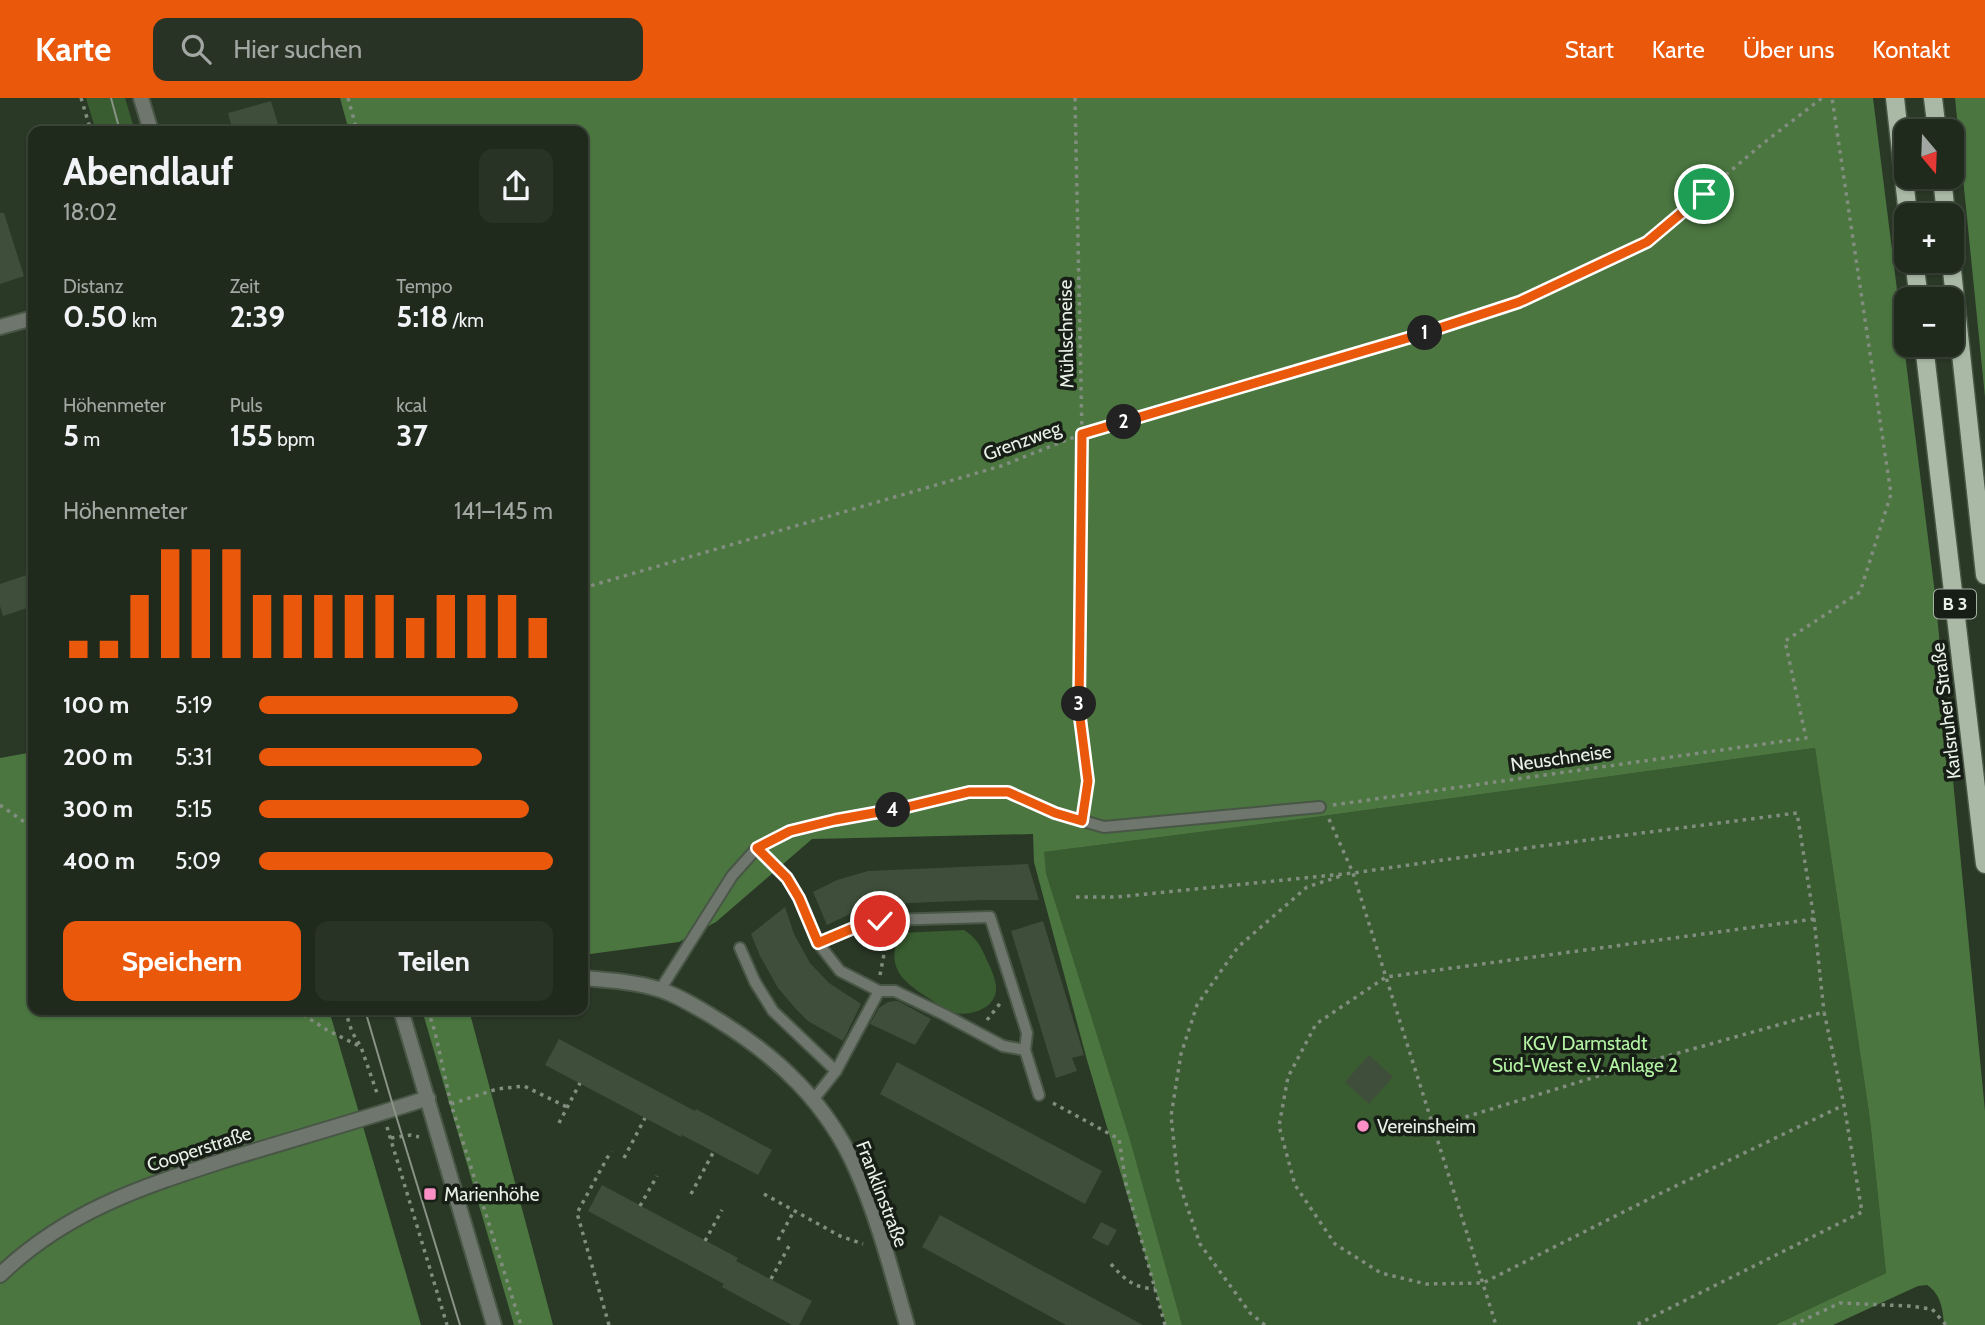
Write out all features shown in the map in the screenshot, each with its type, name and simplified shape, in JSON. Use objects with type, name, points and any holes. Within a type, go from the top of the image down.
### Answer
[{"type":"main road","points":[[1895,98],[1908,203]]},
{"type":"main road","points":[[1933,98],[1936,119]]},
{"type":"main road","name":"B 3","points":[[1952,273],[1985,575]]},
{"type":"main road","name":"Karlsruher Straße","points":[[1925,357],[1985,863]]},
{"type":"street","points":[[141,98],[149,126]]},
{"type":"street","points":[[0,327],[28,319]]},
{"type":"street","name":"Franklinstraße","points":[[588,978],[660,990],[687,1001],[751,1040],[783,1066],[825,1114],[856,1169],[872,1209],[907,1325]]},
{"type":"street","points":[[403,1015],[494,1325]]},
{"type":"street","name":"Cooperstraße","points":[[0,1275],[20,1256],[68,1222],[118,1198],[162,1180],[428,1098]]},
{"type":"lane","points":[[660,990],[732,876],[757,848],[790,831],[969,792],[1008,792],[1055,813],[1104,827],[1320,807]]},
{"type":"lane","points":[[1025,1050],[1003,1046],[895,991],[879,991],[840,971],[818,943],[856,927],[880,921],[990,917],[1027,1033],[1025,1050],[1039,1095]]},
{"type":"lane","points":[[740,948],[755,982],[773,1011],[836,1071]]},
{"type":"lane","points":[[813,1100],[836,1071],[879,991]]},
{"type":"path","points":[[81,98],[89,126]]},
{"type":"path","points":[[348,98],[356,126]]},
{"type":"path","name":"Mühlschneise","points":[[1075,98],[1082,434],[1079,710],[1088,781],[1082,821]]},
{"type":"path","name":"Grenzweg","points":[[588,587],[1001,466],[1082,434],[1418,335],[1519,302],[1647,242],[1761,145],[1822,98]]},
{"type":"path","name":"Neuschneise","points":[[1320,807],[1806,738],[1784,641],[1860,592],[1891,494],[1832,98]]},
{"type":"path","points":[[0,805],[28,825]]},
{"type":"path","points":[[1320,807],[1329,819],[1353,873],[1496,1325]]},
{"type":"path","points":[[1076,897],[1117,897],[1353,873],[1797,813],[1814,919],[1824,1012],[1844,1105],[1862,1212],[1636,1325]]},
{"type":"path","points":[[757,848],[787,878],[799,898],[818,943]]},
{"type":"path","points":[[1265,1325],[1250,1313],[1200,1244],[1178,1180],[1171,1116],[1181,1054],[1197,1005],[1238,947],[1307,887],[1353,873]]},
{"type":"path","points":[[1814,919],[1386,976],[1316,1024],[1288,1077],[1279,1126],[1295,1185],[1335,1244],[1381,1273],[1426,1284],[1483,1283],[1654,1196],[1844,1105]]},
{"type":"path","points":[[879,991],[885,949],[880,921]]},
{"type":"path","points":[[976,1031],[998,1007],[1012,985]]},
{"type":"path","points":[[1433,1127],[1618,1070],[1824,1012]]},
{"type":"path","points":[[304,1015],[361,1047]]},
{"type":"path","points":[[347,1015],[373,1080]]},
{"type":"path","points":[[430,1015],[451,1104],[521,1325]]},
{"type":"path","points":[[559,1123],[580,1083]]},
{"type":"path","points":[[451,1104],[497,1089],[524,1086],[567,1107]]},
{"type":"path","points":[[1039,1095],[1119,1139],[1126,1184],[1165,1325]]},
{"type":"path","points":[[624,1158],[645,1118]]},
{"type":"path","points":[[387,1126],[447,1325]]},
{"type":"path","points":[[609,1325],[577,1213],[611,1151]]},
{"type":"path","points":[[691,1194],[714,1152]]},
{"type":"path","points":[[640,1206],[657,1176]]},
{"type":"path","points":[[764,1194],[840,1236],[863,1244]]},
{"type":"path","points":[[705,1241],[722,1210]]},
{"type":"path","points":[[778,1240],[794,1211]]},
{"type":"path","points":[[771,1279],[789,1246]]},
{"type":"path","points":[[1111,1264],[1124,1279],[1144,1289],[1155,1288]]},
{"type":"path","points":[[1793,1325],[1840,1303],[1931,1309],[1945,1325]]},
{"type":"green space","points":[[86,98],[125,98],[133,126],[94,126]]},
{"type":"green space","points":[[340,98],[1873,98],[1897,287],[1894,287],[1894,357],[1905,357],[1935,594],[1985,1111],[1985,1325],[1944,1325],[1938,1298],[1927,1285],[1918,1286],[1833,1325],[1775,1325],[1886,1273],[1870,1120],[1815,748],[1044,852],[1046,873],[1129,1136],[1182,1325],[1166,1325],[1087,1060],[1034,862],[1033,834],[812,839],[716,922],[679,942],[588,954],[588,126],[348,126]]},
{"type":"green space","points":[[1955,98],[1985,98],[1985,397],[1964,188],[1964,119],[1957,119]]},
{"type":"green space","name":"KGV Darmstadt Süd-West e.V. Anlage 2","points":[[1815,748],[1870,1120],[1886,1273],[1775,1325],[1182,1325],[1129,1136],[1046,873],[1043,852]]},
{"type":"green space","points":[[28,753],[28,1015],[330,1015],[421,1325],[0,1325],[0,758]]},
{"type":"green space","points":[[964,930],[981,947],[996,989],[992,1000],[983,1009],[959,1014],[947,1010],[911,986],[899,972],[894,956],[900,933]]},
{"type":"green space","points":[[423,1015],[470,1015],[553,1325],[514,1325]]},
{"type":"building","points":[[271,101],[278,126],[232,126],[228,113]]},
{"type":"building","points":[[0,213],[4,213],[24,276],[0,284]]},
{"type":"building","points":[[28,575],[28,608],[3,616],[0,584]]},
{"type":"building","points":[[1028,864],[1039,900],[884,904],[850,914],[827,925],[813,892],[837,880],[868,871]]},
{"type":"building","points":[[785,907],[794,934],[810,963],[829,983],[861,1004],[843,1041],[808,1021],[796,1009],[778,988],[760,956],[751,934]]},
{"type":"building","points":[[1043,921],[1084,1055],[1072,1058],[1077,1071],[1056,1078],[1011,931]]},
{"type":"building","points":[[898,1001],[931,1019],[915,1045],[870,1024],[879,1008],[888,1002]]},
{"type":"building","points":[[559,1039],[772,1150],[758,1175],[545,1065]]},
{"type":"building","points":[[1369,1055],[1393,1077],[1369,1104],[1345,1082]]},
{"type":"building","points":[[897,1062],[1102,1171],[1085,1204],[880,1094]]},
{"type":"building","points":[[602,1185],[812,1301],[799,1325],[792,1325],[722,1287],[724,1284],[588,1211]]},
{"type":"building","points":[[940,1215],[1143,1325],[1066,1325],[922,1247]]},
{"type":"building","points":[[1101,1222],[1117,1230],[1108,1246],[1092,1238]]},
{"type":"tram line","points":[[111,98],[119,126]]},
{"type":"tram line","points":[[366,1015],[460,1325]]},
{"type":"place","name":"Vereinsheim","points":[[1363,1126]]},
{"type":"place","name":"Marienhöhe","points":[[430,1194]]},
{"type":"route","points":[[880,921],[856,927],[818,943],[799,898],[787,878],[757,848],[790,831],[969,792],[1008,792],[1055,813],[1082,821],[1088,781],[1079,710],[1082,434],[1418,335],[1519,302],[1647,242],[1704,194]]}]
